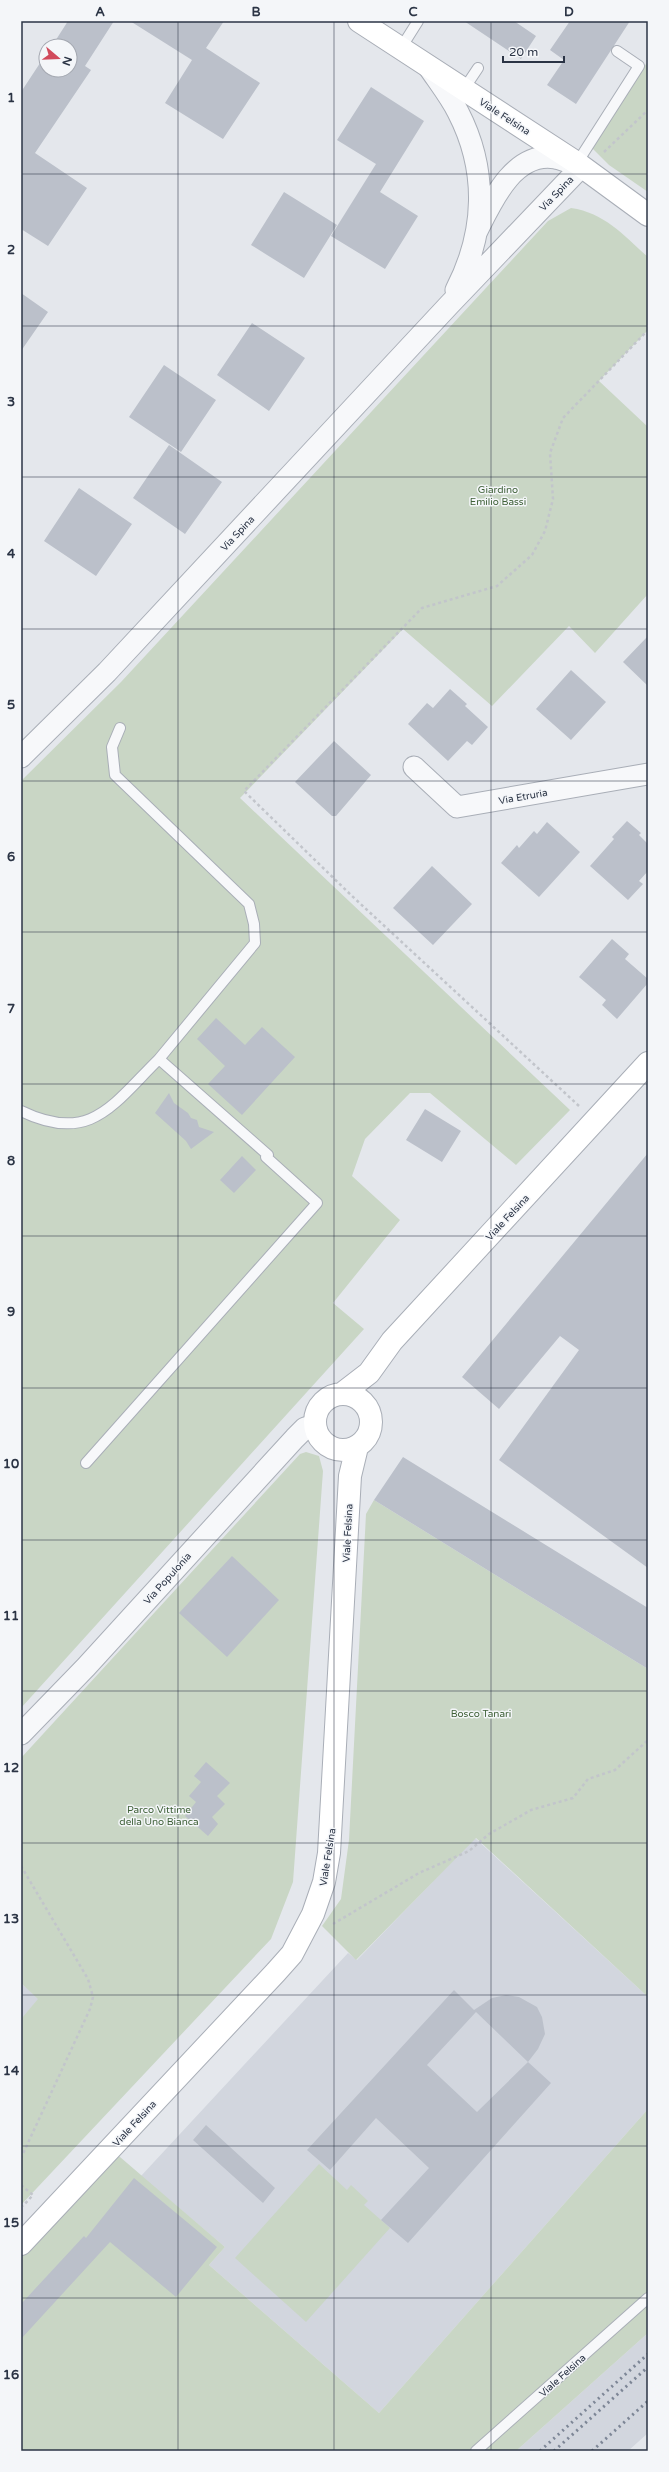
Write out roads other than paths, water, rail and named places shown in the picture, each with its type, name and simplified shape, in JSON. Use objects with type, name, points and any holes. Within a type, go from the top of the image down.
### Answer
[{"type":"street","name":"Viale Felsina","points":[[359,21],[579,165],[648,215]]},
{"type":"street","name":"Via Spina","points":[[428,66],[458,111],[471,142],[479,172],[480,199],[477,231],[470,259],[449,305]]},
{"type":"street","name":"Via Spina","points":[[21,757],[107,672],[579,165],[555,158],[529,160],[514,173],[500,190],[477,231]]},
{"type":"street","name":"Via Etruria","points":[[414,767],[457,807],[648,774]]},
{"type":"street","name":"Viale Felsina","points":[[21,2244],[292,1954],[313,1914],[324,1882],[332,1822],[350,1476],[348,1448],[364,1442],[372,1426],[368,1408],[353,1397],[392,1341],[648,1063]]},
{"type":"street","points":[[348,1448],[323,1441],[315,1425],[319,1407],[326,1400],[353,1397]]},
{"type":"street","name":"Via Populonia","points":[[21,1734],[86,1667],[295,1438],[305,1428],[315,1425]]},
{"type":"lane","points":[[401,48],[418,21]]},
{"type":"lane","points":[[579,165],[639,66],[617,51]]},
{"type":"lane","points":[[464,89],[478,68]]},
{"type":"lane","points":[[21,1111],[41,1121],[58,1125],[85,1122],[99,1116],[159,1059],[255,943],[254,924],[249,904],[115,775],[112,747],[120,728]]},
{"type":"lane","points":[[86,1463],[317,1203],[159,1059]]},
{"type":"lane","name":"Viale Felsina","points":[[476,2451],[648,2298]]},
{"type":"railway","points":[[540,2451],[648,2354]]},
{"type":"railway","points":[[554,2451],[648,2367]]},
{"type":"railway","points":[[592,2451],[648,2401]]},
{"type":"park label","name":"Giardino Emilio Bassi","points":[[498,494]]},
{"type":"park label","name":"Bosco Tanari","points":[[481,1713]]},
{"type":"park label","name":"Parco Vittime della Uno Bianca","points":[[159,1814]]}]
